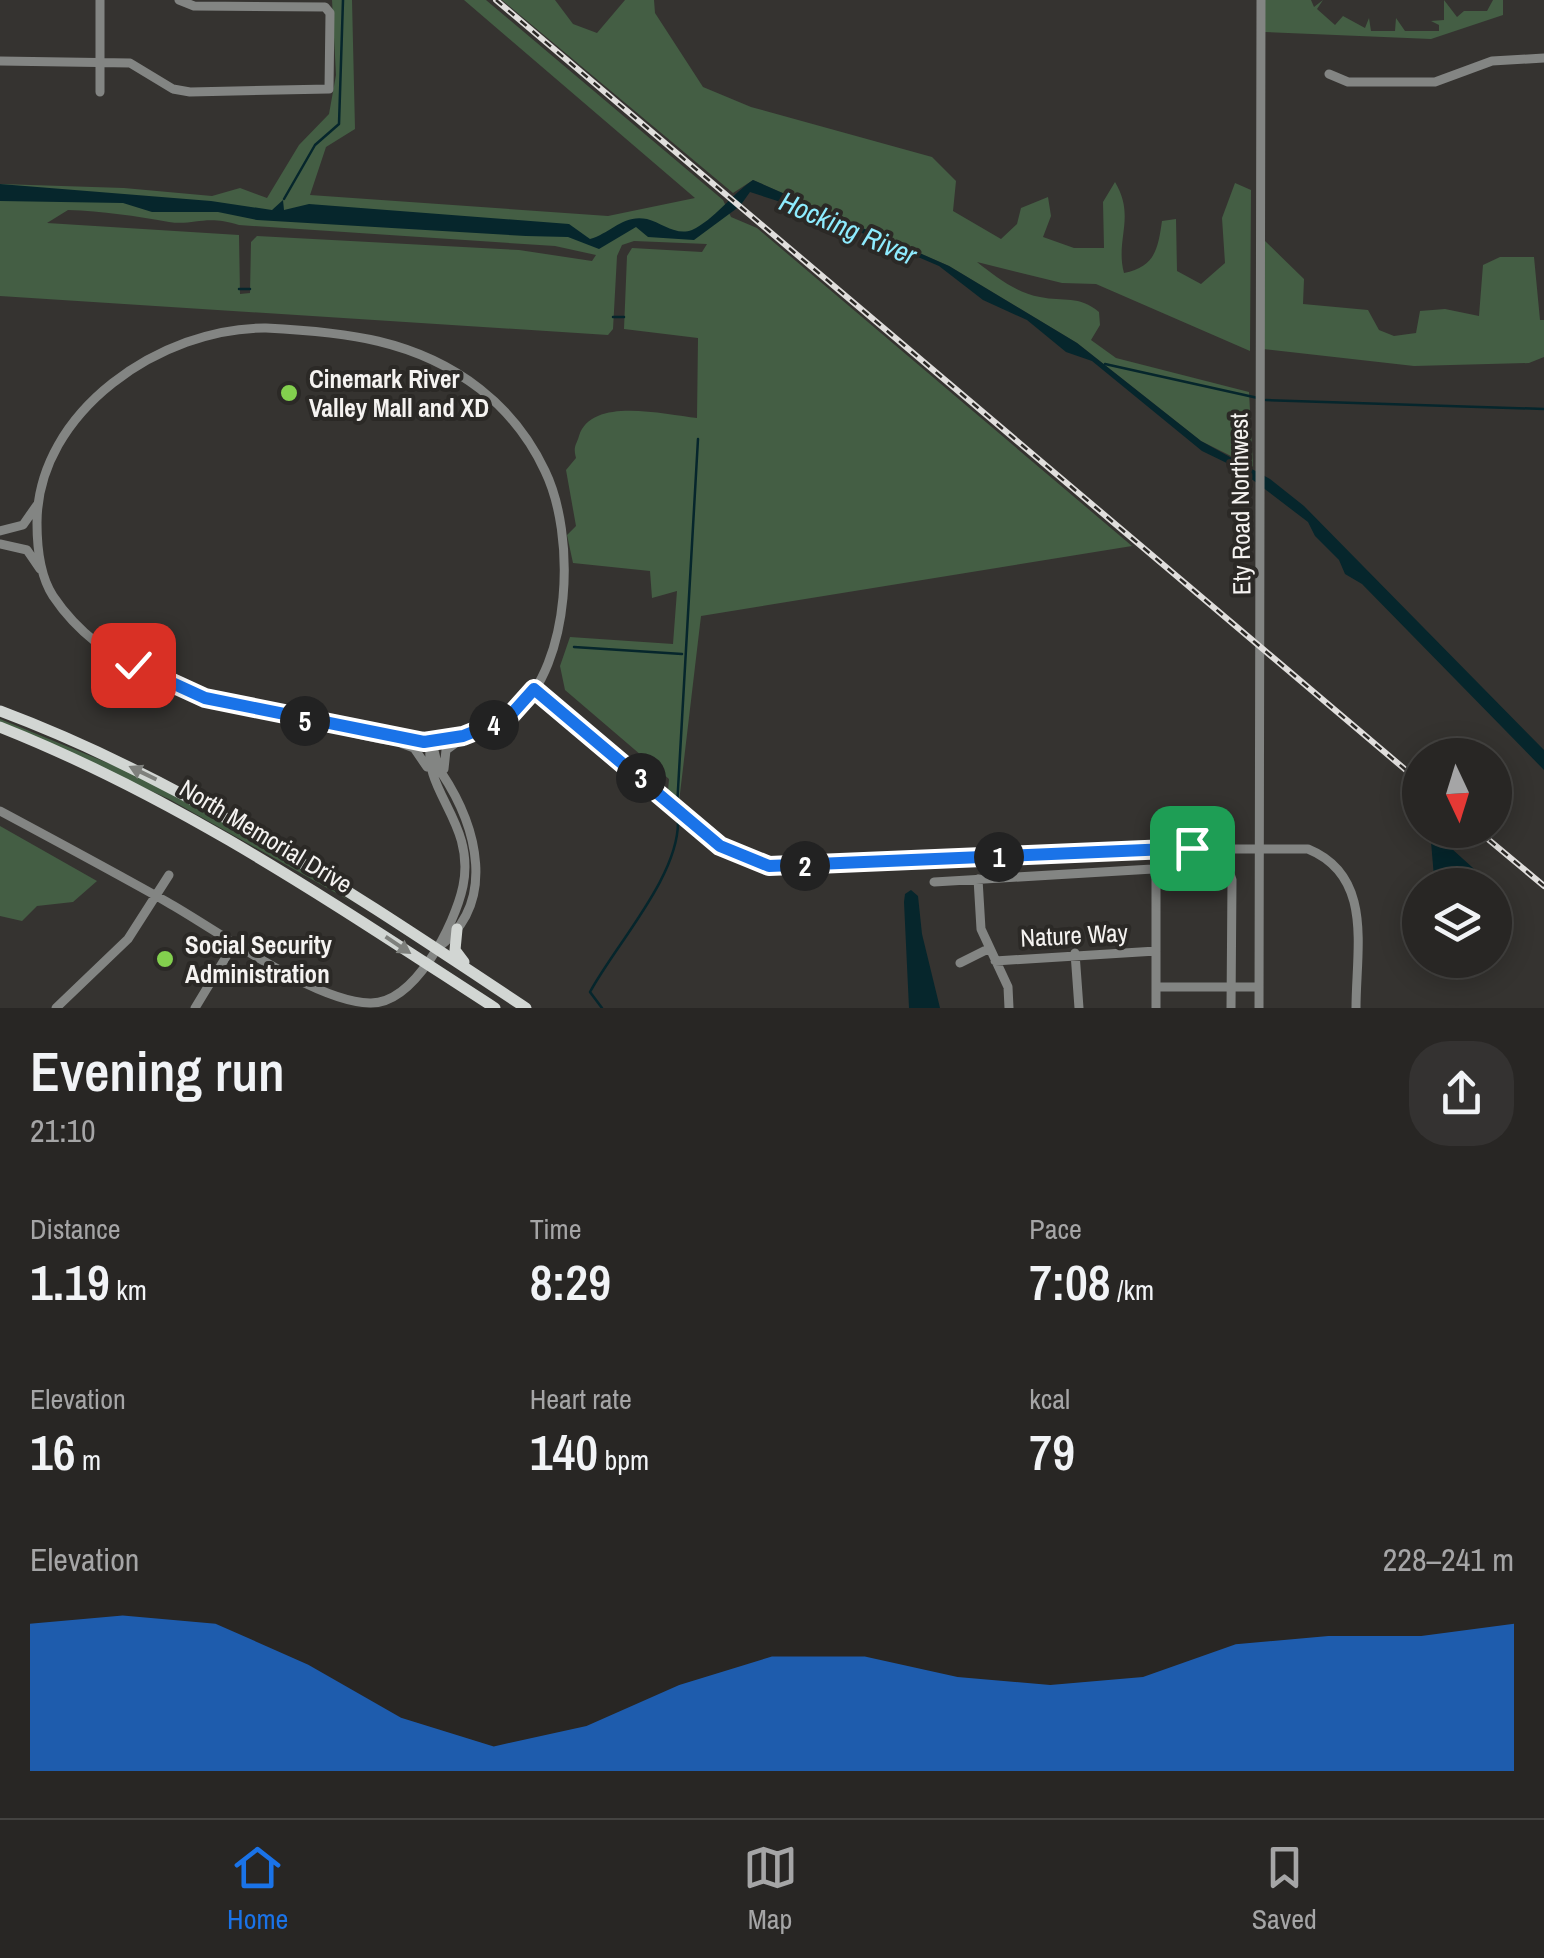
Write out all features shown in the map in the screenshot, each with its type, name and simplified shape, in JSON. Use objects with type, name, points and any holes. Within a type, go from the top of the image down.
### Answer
[{"type":"main road","name":"North Memorial Drive","points":[[0,711],[120,762],[206,805],[526,1008]]},
{"type":"main road","name":"North Memorial Drive","points":[[0,728],[86,763],[198,819],[495,1008]]},
{"type":"main road","points":[[452,926],[456,954],[470,969]]},
{"type":"street","points":[[100,0],[100,92]]},
{"type":"street","points":[[0,61],[137,66],[181,91],[324,92],[331,79],[330,13],[320,6],[204,7],[179,0]]},
{"type":"street","name":"Ety Road Northwest","points":[[1259,1008],[1260,0]]},
{"type":"street","points":[[1328,74],[1348,82],[1435,82],[1492,62],[1544,58]]},
{"type":"street","points":[[0,544],[27,550],[52,594],[75,620],[120,657],[164,683],[205,698],[392,739],[431,742],[463,736],[512,716],[534,689],[555,648],[562,609],[559,528],[546,472],[516,424],[482,390],[398,345],[352,334],[256,328],[214,331],[165,348],[113,383],[63,439],[47,468],[37,505],[42,571]]},
{"type":"street","points":[[0,533],[23,525],[37,505]]},
{"type":"street","points":[[0,533],[37,538]]},
{"type":"street","points":[[0,544],[37,538]]},
{"type":"street","points":[[534,689],[720,846],[769,866],[1260,846],[1308,850],[1327,857],[1350,881],[1356,901],[1356,1008]]},
{"type":"street","points":[[447,778],[444,754],[463,736]]},
{"type":"street","points":[[392,739],[414,748],[432,773],[461,829],[466,852],[452,926]]},
{"type":"street","points":[[431,742],[432,773]]},
{"type":"street","points":[[0,811],[291,975],[370,1004],[400,995],[472,896],[477,855],[468,816],[431,742]]},
{"type":"street","points":[[1156,848],[1156,1008]]},
{"type":"street","points":[[934,882],[1228,868],[1232,880],[1230,1008]]},
{"type":"street","points":[[56,1008],[128,939],[168,875]]},
{"type":"street","points":[[978,879],[981,930],[1008,988],[1009,1008]]},
{"type":"street","points":[[412,934],[432,934],[452,926]]},
{"type":"street","points":[[195,1008],[234,942]]},
{"type":"street","points":[[960,962],[988,949]]},
{"type":"street","name":"Nature Way","points":[[996,961],[1156,950]]},
{"type":"street","points":[[1075,954],[1079,1008]]},
{"type":"street","points":[[1156,987],[1258,987]]},
{"type":"green space","points":[[332,0],[352,0],[355,129],[326,147],[310,195],[608,216],[695,198],[464,0],[486,0],[723,200],[731,217],[757,228],[1132,546],[701,616],[679,802],[668,791],[669,779],[565,690],[560,666],[570,637],[673,644],[677,591],[652,598],[650,571],[573,563],[567,535],[576,526],[566,470],[576,458],[575,448],[586,424],[598,416],[630,411],[697,418],[698,338],[624,329],[627,256],[632,248],[702,252],[707,244],[634,241],[622,245],[617,256],[613,329],[608,335],[0,296],[0,184],[124,188],[212,196],[240,188],[267,198],[299,145],[329,114],[336,75]],"holes":[[[68,210],[178,223],[217,220],[239,225],[555,246],[596,255],[592,261],[519,250],[257,236],[251,242],[250,293],[240,294],[239,235],[47,223]]]},
{"type":"green space","points":[[502,0],[555,0],[573,24],[597,33],[625,0],[654,0],[655,13],[703,87],[751,107],[932,157],[956,181],[953,211],[1001,239],[1017,224],[1021,208],[1048,197],[1051,216],[1043,237],[1074,248],[1104,248],[1103,202],[1115,182],[1124,206],[1124,273],[1149,261],[1162,221],[1176,219],[1177,271],[1201,284],[1225,263],[1222,218],[1235,183],[1251,190],[1250,351],[1096,284],[1062,283],[977,262],[1023,292],[1092,307],[1099,312],[1100,325],[1091,340],[1116,358],[1249,392],[1253,467],[1201,441],[1077,343],[949,266],[753,180],[733,193]]},
{"type":"green space","points":[[1265,0],[1311,0],[1314,7],[1323,0],[1317,9],[1335,25],[1343,16],[1365,28],[1369,18],[1371,31],[1395,31],[1396,18],[1405,31],[1439,31],[1439,25],[1431,21],[1444,20],[1444,0],[1457,17],[1464,11],[1487,11],[1493,0],[1503,0],[1503,15],[1431,39],[1265,32]]},
{"type":"green space","points":[[1265,241],[1304,279],[1303,304],[1368,310],[1379,330],[1394,336],[1416,333],[1420,311],[1445,309],[1479,316],[1483,265],[1500,257],[1534,257],[1540,320],[1544,320],[1544,357],[1529,363],[1414,366],[1263,349]]},
{"type":"green space","points":[[0,719],[125,770],[231,825],[352,902],[169,799],[0,723]]},
{"type":"green space","points":[[0,826],[97,881],[73,902],[37,906],[22,921],[0,916]]},
{"type":"water","points":[[753,180],[949,266],[1077,343],[1201,441],[1270,479],[1304,506],[1544,750],[1544,770],[1362,584],[1345,574],[1339,560],[1315,536],[1308,522],[1237,468],[1202,451],[1092,361],[1066,352],[1027,320],[983,300],[939,266],[815,213],[750,192],[740,206],[694,240],[648,237],[636,227],[599,249],[568,237],[257,220],[218,212],[152,212],[123,203],[0,201],[0,184],[211,201],[272,210],[283,200],[284,210],[309,204],[569,224],[590,239],[639,218],[675,230],[692,230]]},
{"type":"water","points":[[1432,848],[1451,848],[1473,868],[1433,868]]},
{"type":"water","points":[[911,890],[918,896],[922,934],[940,1008],[909,1008],[904,902],[905,894]]},
{"type":"waterway","points":[[284,199],[315,145],[339,124],[343,0]]},
{"type":"waterway","points":[[239,289],[250,289]]},
{"type":"waterway","points":[[613,317],[624,317]]},
{"type":"waterway","points":[[1105,364],[1258,398]]},
{"type":"waterway","points":[[1266,400],[1544,409]]},
{"type":"waterway","points":[[677,807],[698,439]]},
{"type":"waterway","points":[[574,647],[682,654]]},
{"type":"waterway","points":[[602,1008],[590,992],[657,887],[676,842],[678,821]]},
{"type":"railway","points":[[496,0],[1402,767]]},
{"type":"railway","points":[[1499,848],[1544,886]]},
{"type":"place","name":"Cinemark River Valley Mall and XD","points":[[289,393]]},
{"type":"place","name":"Social Security Administration","points":[[165,959]]},
{"type":"route","points":[[133,665],[168,685],[205,698],[392,739],[424,742],[463,736],[508,718],[534,689],[720,846],[769,866],[1192,848]]},
{"type":"water label","name":"Hocking River","points":[[848,228]]}]
